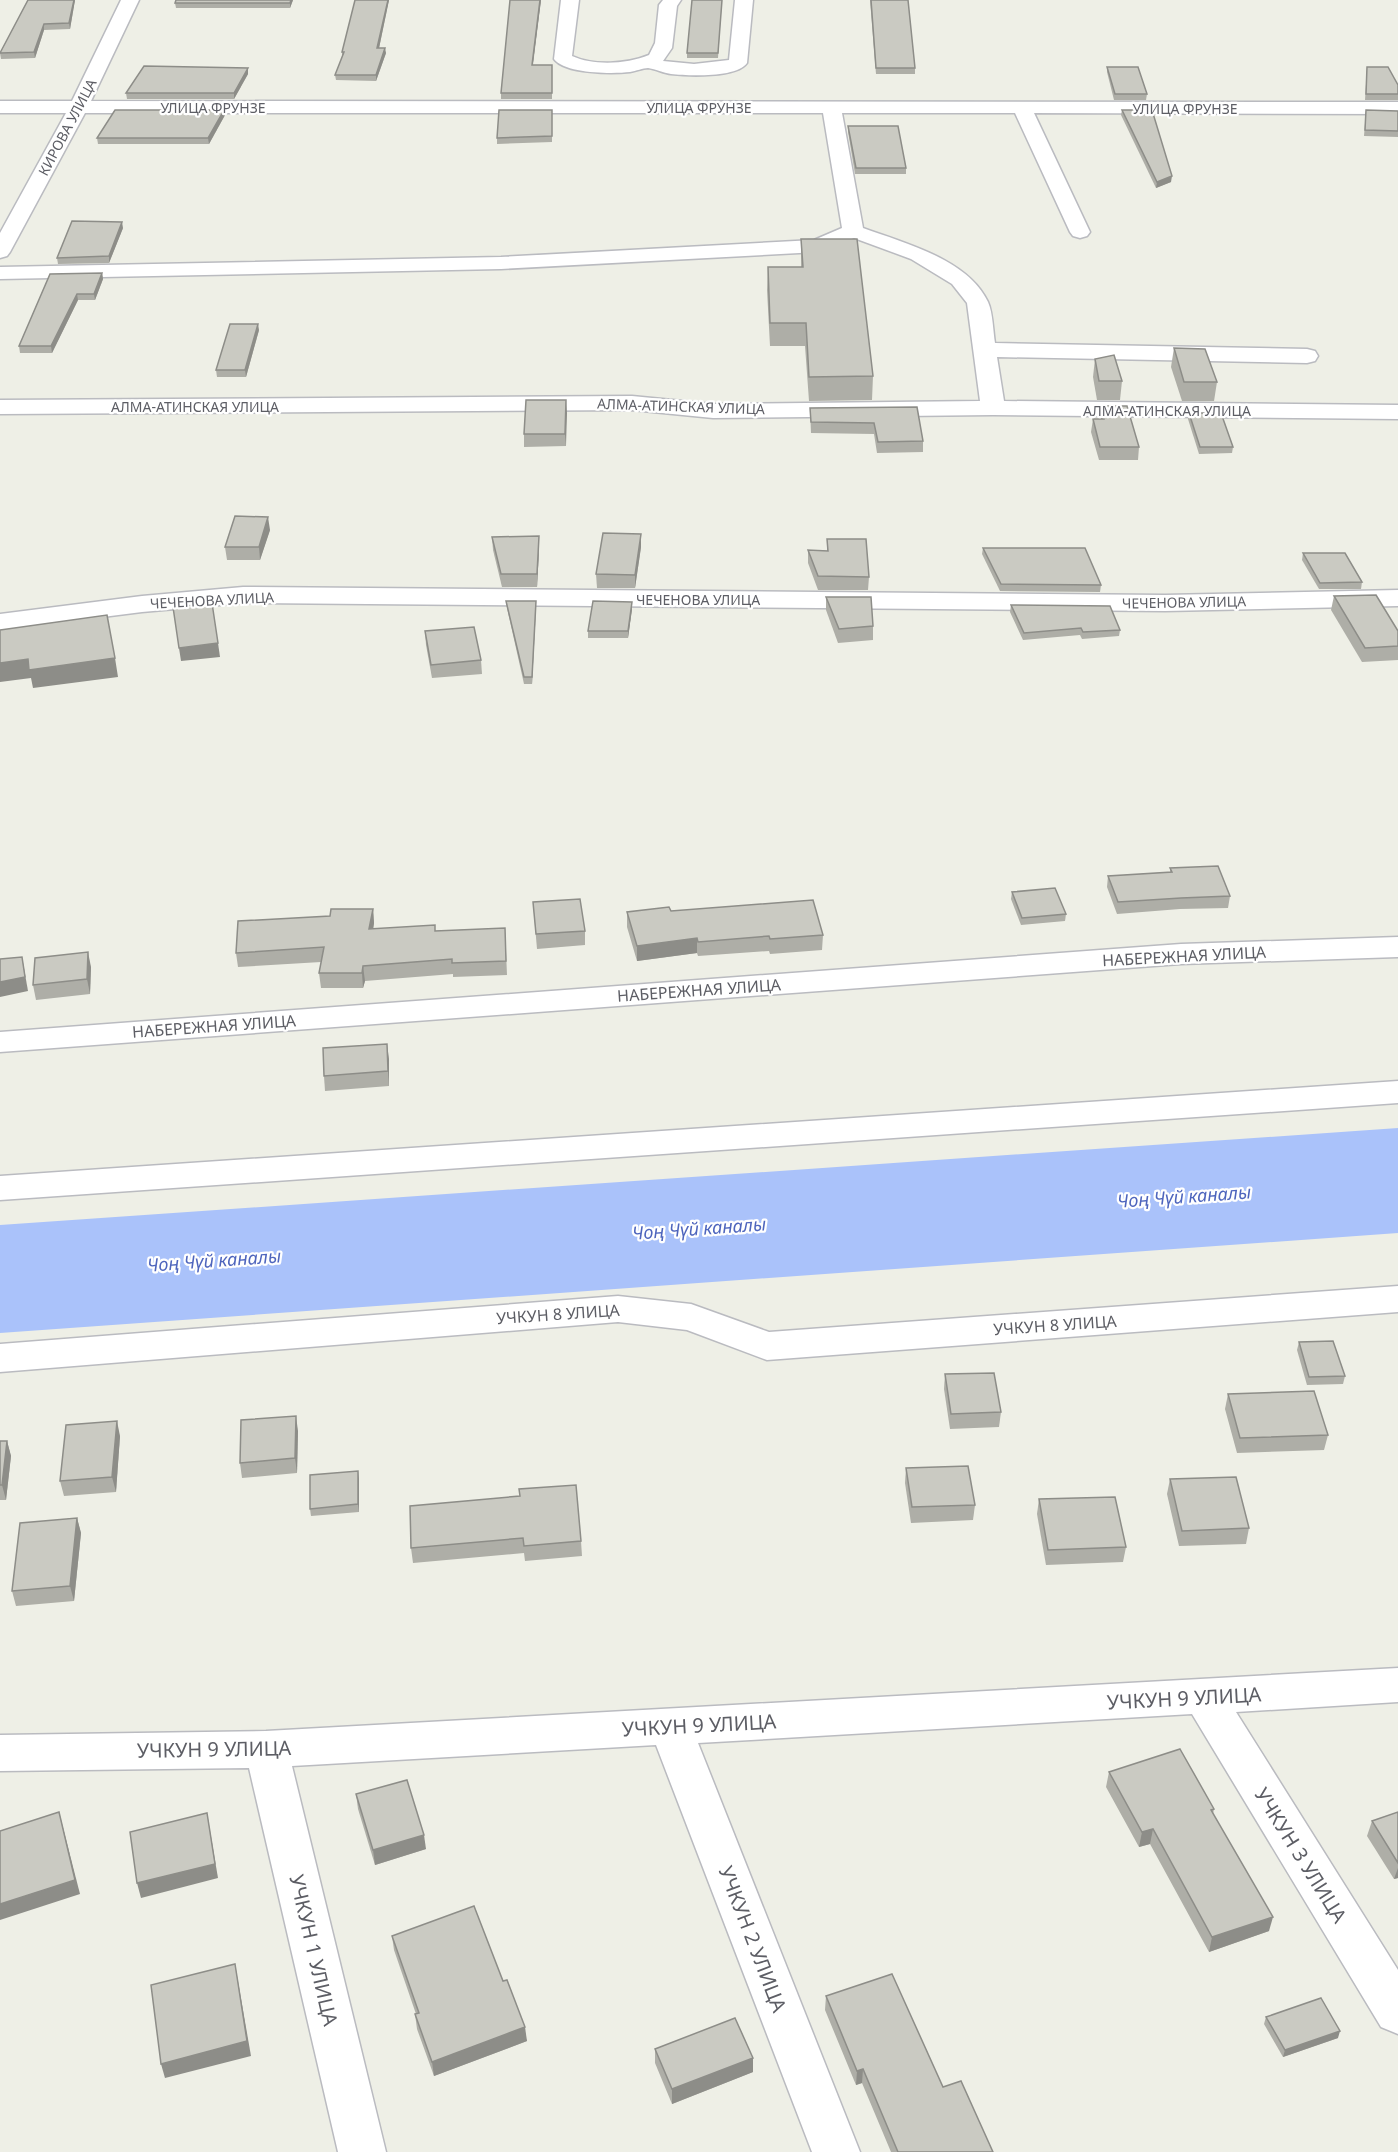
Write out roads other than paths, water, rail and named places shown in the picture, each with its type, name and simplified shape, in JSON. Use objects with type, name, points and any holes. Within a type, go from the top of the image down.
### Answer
[{"type":"street","name":"КИРОВА УЛИЦА","points":[[0,252],[79,107],[130,0]]},
{"type":"street","points":[[570,0],[563,59],[582,66],[630,66],[651,63],[665,69],[721,69],[738,63],[744,0]]},
{"type":"street","points":[[651,63],[661,53],[668,5],[672,0]]},
{"type":"street","name":"УЛИЦА ФРУНЗЕ","points":[[0,107],[1398,108]]},
{"type":"street","points":[[832,108],[853,231]]},
{"type":"street","points":[[1022,108],[1080,232]]},
{"type":"street","points":[[0,273],[501,263],[818,246],[853,231],[918,255],[960,279],[978,303],[993,408]]},
{"type":"street","points":[[985,350],[1307,356]]},
{"type":"street","name":"АЛМА-АТИНСКАЯ УЛИЦА","points":[[0,408],[632,403],[713,411],[993,408],[1398,412]]},
{"type":"street","name":"ЧЕЧЕНОВА УЛИЦА","points":[[0,622],[142,603],[243,596],[1153,603],[1398,598]]},
{"type":"street","name":"НАБЕРЕЖНАЯ УЛИЦА","points":[[0,1042],[1180,954],[1398,947]]},
{"type":"street","points":[[0,1188],[1398,1092]]},
{"type":"street","name":"УЧКУН 8 УЛИЦА","points":[[0,1358],[618,1309],[691,1317],[767,1346],[1398,1299]]},
{"type":"street","name":"УЧКУН 9 УЛИЦА","points":[[0,1753],[266,1749],[1398,1685]]},
{"type":"street","name":"УЧКУН 3 УЛИЦА","points":[[1204,1697],[1398,2012]]},
{"type":"street","name":"УЧКУН 2 УЛИЦА","points":[[670,1726],[836,2152]]},
{"type":"street","name":"УЧКУН 1 УЛИЦА","points":[[266,1749],[362,2152]]},
{"type":"water","name":"Чоң Чүй каналы","points":[[1398,1128],[1398,1233],[0,1333],[0,1225]]}]
